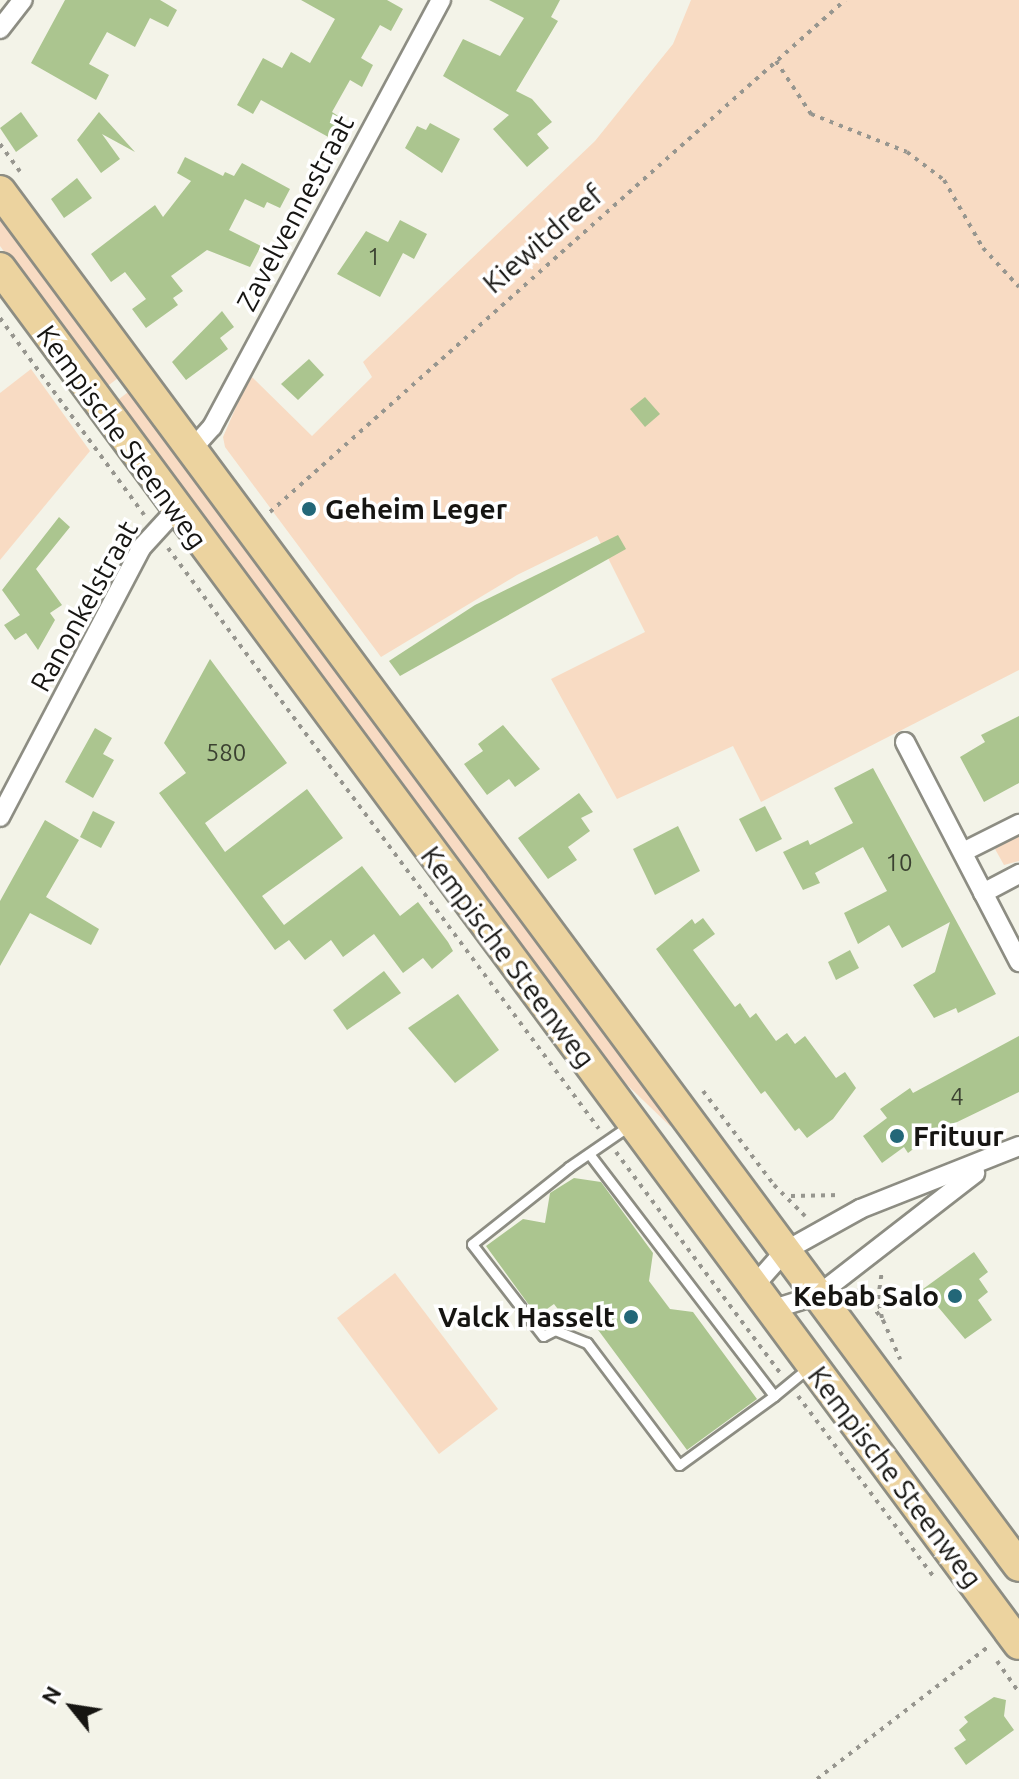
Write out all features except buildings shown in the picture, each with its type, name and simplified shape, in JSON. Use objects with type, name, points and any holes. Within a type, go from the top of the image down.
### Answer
[{"type":"main road","name":"Kempische Steenweg","points":[[0,191],[1019,1566]]},
{"type":"main road","name":"Kempische Steenweg","points":[[0,268],[165,521],[632,1123],[813,1366],[1005,1641]]},
{"type":"street","points":[[0,29],[23,0]]},
{"type":"street","name":"Zavelvennestraat","points":[[193,448],[212,427],[441,0]]},
{"type":"street","name":"Ranonkelstraat","points":[[0,817],[165,521]]},
{"type":"street","points":[[905,742],[1019,962]]},
{"type":"street","points":[[963,852],[1019,824]]},
{"type":"street","points":[[983,893],[1019,874]]},
{"type":"street","points":[[993,1160],[875,1203],[785,1251],[762,1298],[818,1295],[890,1234],[993,1160],[1019,1146]]},
{"type":"lane","points":[[632,1123],[610,1143],[472,1244],[509,1294],[543,1336],[555,1330],[587,1343],[679,1465],[774,1396],[787,1382],[813,1366]]},
{"type":"lane","points":[[590,1155],[774,1396]]},
{"type":"path","name":"Kiewitdreef","points":[[270,512],[845,0]]},
{"type":"path","points":[[776,61],[811,114],[907,152],[944,180],[983,248],[1019,287]]},
{"type":"path","points":[[0,318],[75,422],[165,521],[610,1143],[941,1586]]},
{"type":"path","points":[[978,1636],[1005,1641]]},
{"type":"path","points":[[1005,1641],[1019,1692]]},
{"type":"path","points":[[817,1779],[1005,1641]]},
{"type":"shaded area","points":[[691,0],[1019,0],[1019,670],[761,802],[733,746],[617,799],[551,679],[645,632],[597,536],[517,575],[381,657],[225,447],[223,437],[250,375],[312,436],[372,377],[363,362],[595,141],[673,44]]},
{"type":"shaded area","points":[[0,212],[122,375],[105,388],[0,246]]},
{"type":"shaded area","points":[[31,369],[90,451],[0,560],[0,393]]},
{"type":"shaded area","points":[[132,389],[675,1123],[670,1126],[597,1056],[114,403]]},
{"type":"shaded area","points":[[1019,833],[1019,861],[1004,865],[995,849]]},
{"type":"shaded area","points":[[395,1273],[498,1409],[439,1454],[337,1318]]},
{"type":"place","name":"Geheim Leger","points":[[309,509]]},
{"type":"place","name":"Frituur","points":[[897,1136]]},
{"type":"place","name":"Kebab Salo","points":[[955,1296]]},
{"type":"place","name":"Valck Hasselt","points":[[631,1317]]}]
